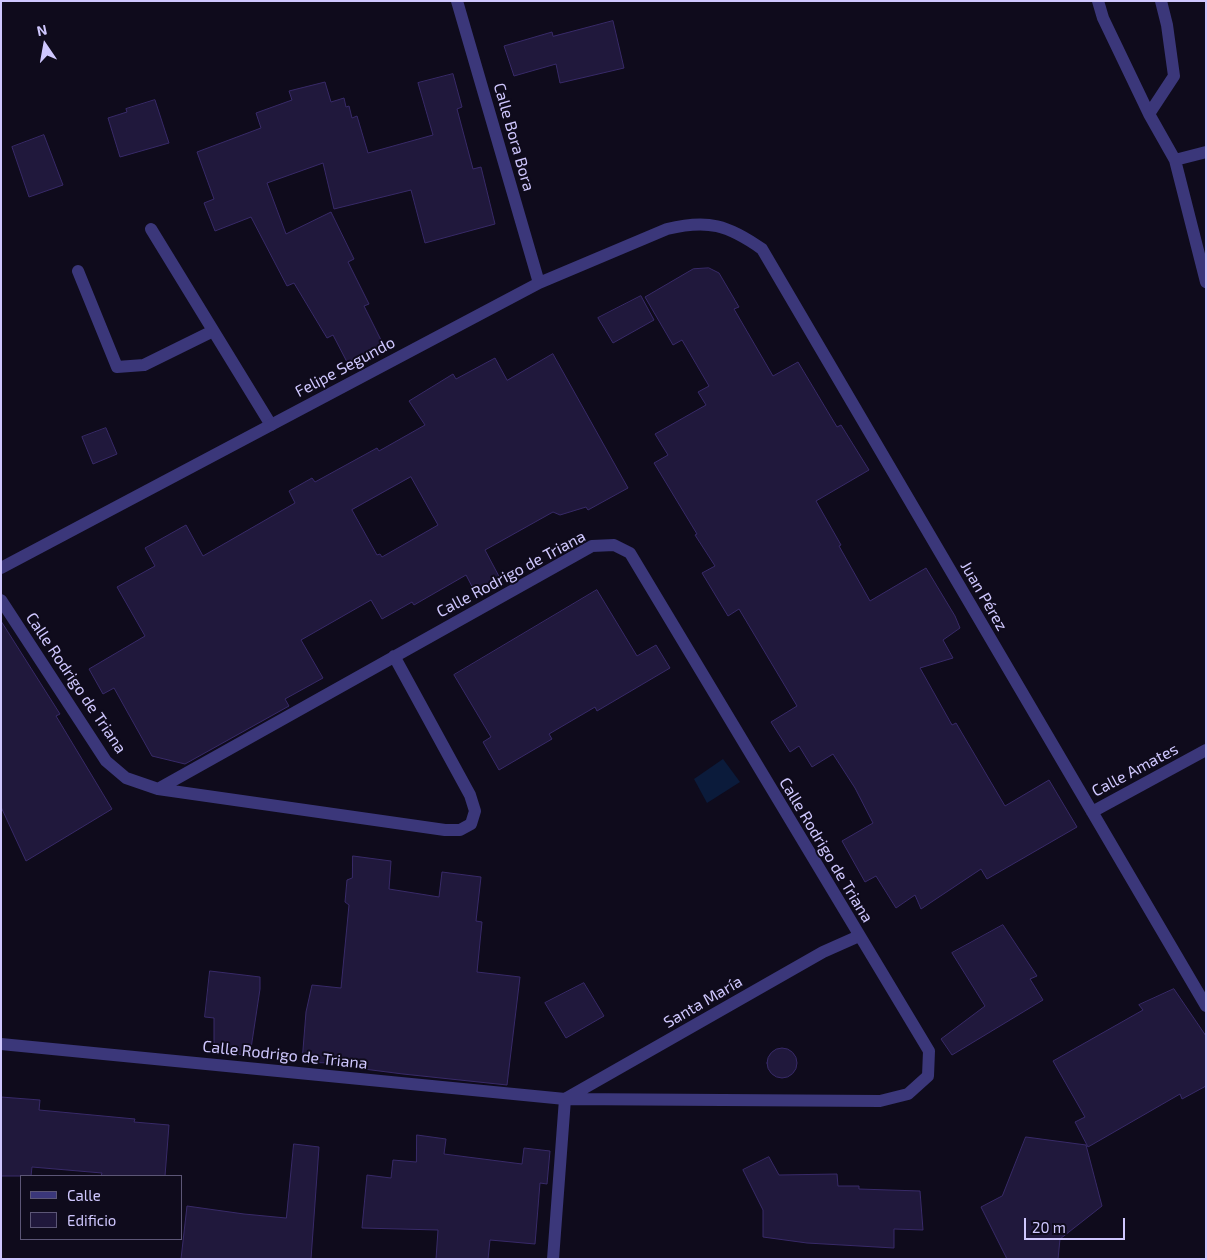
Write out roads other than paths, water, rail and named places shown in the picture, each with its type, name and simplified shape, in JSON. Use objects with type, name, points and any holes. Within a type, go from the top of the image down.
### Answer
[{"type":"street","name":"Calle Bora Bora","points":[[457,1],[539,282]]},
{"type":"street","points":[[1098,1],[1103,18],[1149,114],[1175,160],[1206,282]]},
{"type":"street","points":[[1149,114],[1174,76],[1167,25],[1161,1]]},
{"type":"street","points":[[1175,160],[1206,152]]},
{"type":"street","name":"Felipe Segundo","points":[[1,568],[539,282],[667,229],[688,224],[715,224]]},
{"type":"street","name":"Juan Pérez","points":[[715,224],[742,234],[762,249],[1206,1006]]},
{"type":"street","points":[[151,229],[271,425]]},
{"type":"street","points":[[78,270],[117,367],[144,365],[213,331]]},
{"type":"street","name":"Calle Rodrigo de Triana","points":[[1,1044],[565,1099],[880,1101],[908,1094],[928,1076],[929,1051],[630,554],[614,544],[592,546],[158,789]]},
{"type":"street","name":"Calle Rodrigo de Triana","points":[[1,600],[106,762],[126,778],[158,789],[445,830],[460,830],[471,824],[475,811],[470,795],[394,656]]},
{"type":"street","name":"Calle Amates","points":[[1092,812],[1206,750]]},
{"type":"street","name":"Santa María","points":[[565,1099],[823,952],[859,936]]},
{"type":"street","points":[[553,1259],[565,1099]]},
{"type":"water","points":[[723,759],[740,782],[707,803],[694,779]]}]
